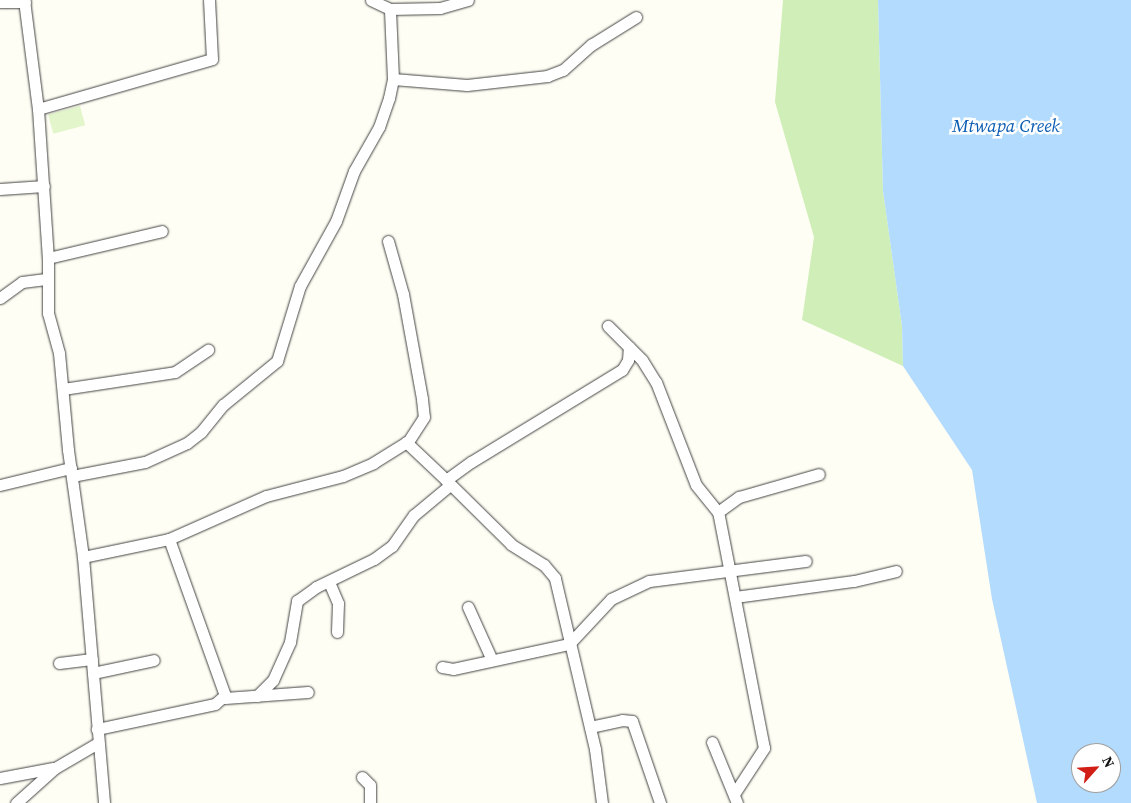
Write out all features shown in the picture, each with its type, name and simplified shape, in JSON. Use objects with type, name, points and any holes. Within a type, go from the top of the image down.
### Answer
[{"type":"street","points":[[38,109],[212,59],[210,0]]},
{"type":"street","points":[[371,0],[390,9],[440,8],[468,0]]},
{"type":"street","points":[[0,2],[25,1],[38,109],[44,186],[48,258],[48,312],[59,353],[71,472],[83,556],[104,803]]},
{"type":"street","points":[[0,485],[71,472],[145,462],[187,443],[250,381],[276,364],[300,286],[336,221],[354,171],[379,127],[393,79],[390,9]]},
{"type":"street","points":[[393,79],[467,85],[556,73],[591,45],[636,18]]},
{"type":"street","points":[[0,189],[44,186]]},
{"type":"street","points":[[48,258],[162,231]]},
{"type":"street","points":[[83,556],[169,539],[266,496],[300,484],[343,476],[373,463],[408,442],[424,417],[403,294],[388,241]]},
{"type":"street","points":[[0,298],[22,282],[48,279]]},
{"type":"street","points":[[608,326],[642,360],[656,382],[696,485],[718,512],[764,752],[736,798]]},
{"type":"street","points":[[257,696],[273,680],[290,642],[297,601],[374,559],[392,546],[414,515],[470,462],[622,370],[628,360],[629,347]]},
{"type":"street","points":[[63,389],[176,372],[208,350]]},
{"type":"street","points":[[408,442],[511,544],[549,570],[557,584],[569,644],[590,726],[602,803]]},
{"type":"street","points":[[718,512],[739,498],[819,474]]},
{"type":"street","points":[[169,539],[205,632],[225,698]]},
{"type":"street","points":[[442,667],[453,669],[492,658],[569,644],[611,599],[627,589],[650,581],[806,561]]},
{"type":"street","points":[[734,597],[854,582],[896,571]]},
{"type":"street","points":[[329,582],[338,603],[337,632]]},
{"type":"street","points":[[468,607],[492,658]]},
{"type":"street","points":[[59,663],[92,659]]},
{"type":"street","points":[[93,672],[154,660]]},
{"type":"street","points":[[97,729],[172,714],[225,698],[308,692]]},
{"type":"street","points":[[590,726],[622,720],[632,722],[660,803]]},
{"type":"street","points":[[712,742],[736,798]]},
{"type":"street","points":[[16,803],[55,768],[98,743]]},
{"type":"street","points":[[0,778],[55,768]]},
{"type":"street","points":[[362,777],[370,785],[370,803]]},
{"type":"green space","points":[[783,0],[878,0],[883,191],[902,326],[903,366],[802,320],[814,237],[775,102]]},
{"type":"green space","points":[[80,106],[85,125],[53,134],[48,115]]},
{"type":"water","name":"Mtwapa Creek","points":[[878,0],[1131,0],[1131,803],[1037,803],[992,599],[972,470],[903,366],[902,326],[883,191]]}]
